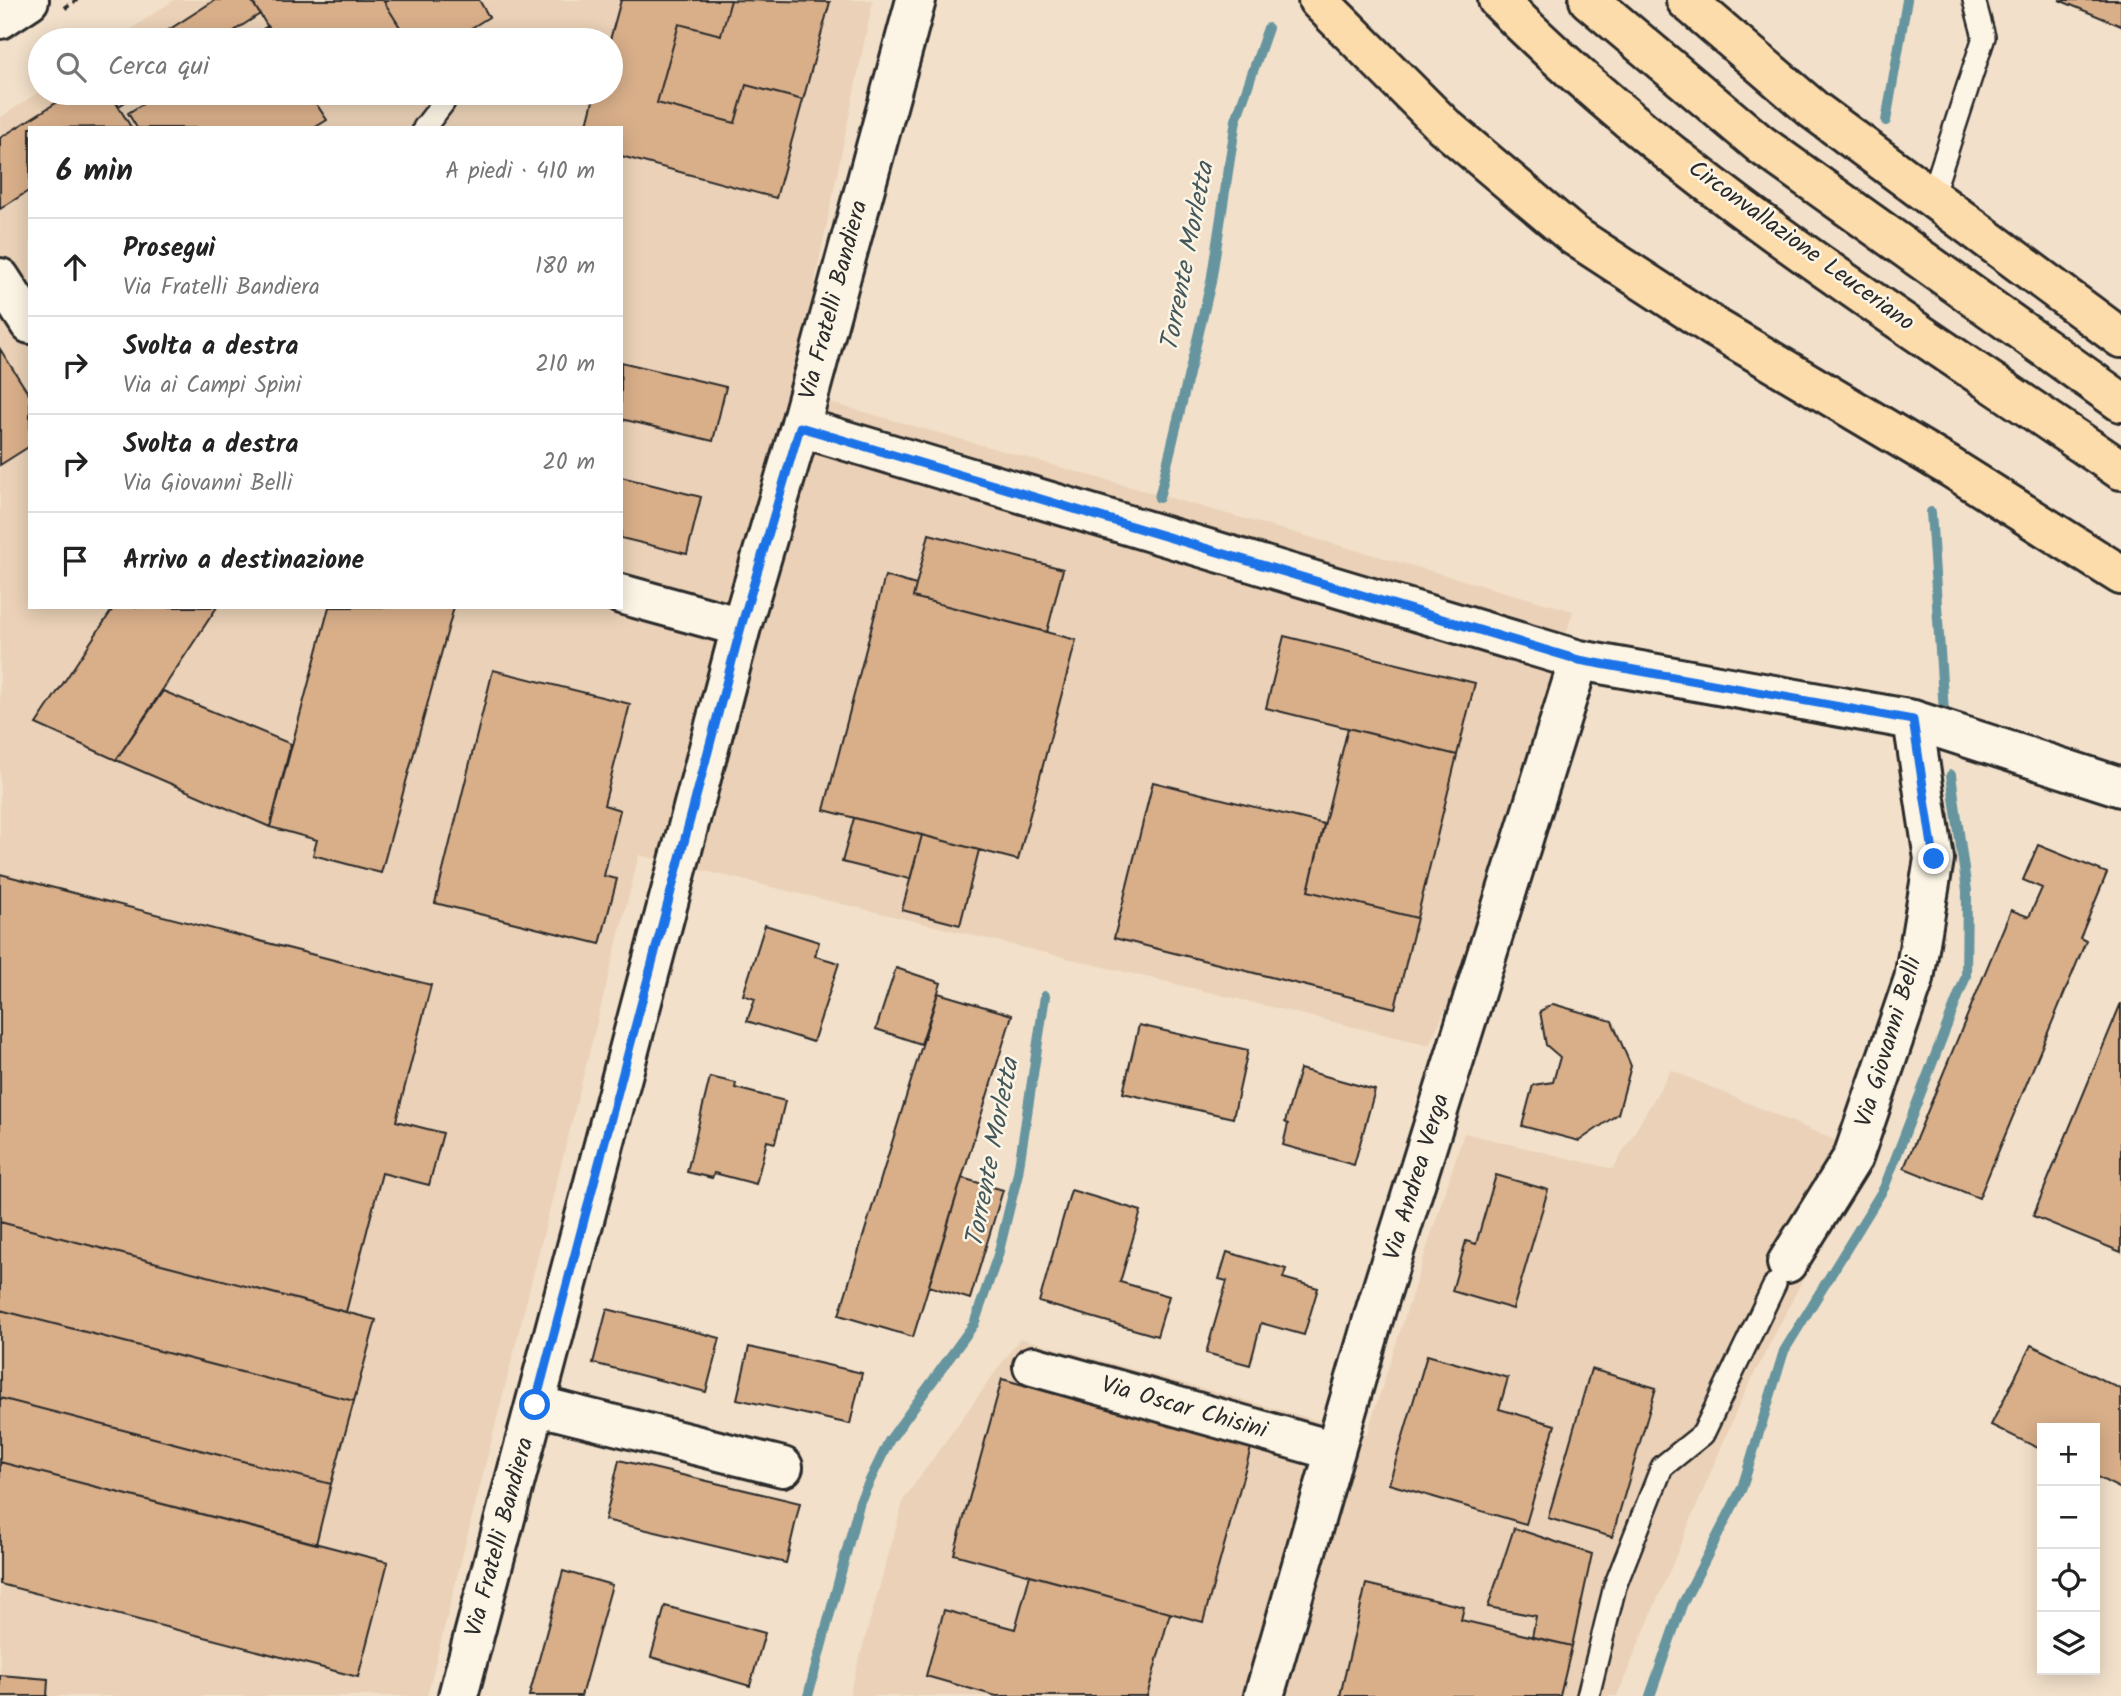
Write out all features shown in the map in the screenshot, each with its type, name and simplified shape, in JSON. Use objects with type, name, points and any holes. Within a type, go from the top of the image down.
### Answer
[{"type":"highway","points":[[1318,0],[1444,126],[1573,235],[1714,327],[1950,467],[2121,575]]},
{"type":"highway","name":"Circonvallazione Leuceriano","points":[[1497,0],[1599,96],[1718,190],[2121,470]]},
{"type":"highway","points":[[1589,0],[1760,144],[2121,402]]},
{"type":"highway","points":[[1686,0],[1814,110],[2121,338]]},
{"type":"street","points":[[0,19],[29,0]]},
{"type":"street","name":"Via Fratelli Bandiera","points":[[458,1696],[741,627],[800,427],[916,0]]},
{"type":"street","points":[[0,278],[28,321]]},
{"type":"street","points":[[800,427],[1579,660],[1913,720],[2121,788]]},
{"type":"street","points":[[623,595],[741,627]]},
{"type":"street","name":"Via Andrea Verga","points":[[1264,1696],[1376,1309],[1579,660]]},
{"type":"street","name":"Via Giovanni Belli","points":[[1781,1273],[1853,1157],[1914,979],[1934,859],[1913,720]]},
{"type":"street","name":"Via Oscar Chisini","points":[[1033,1366],[1335,1451]]},
{"type":"street","points":[[535,1405],[783,1467]]},
{"type":"lane","points":[[1940,202],[1936,184],[1984,37],[1974,0]]},
{"type":"lane","points":[[426,126],[442,105]]},
{"type":"lane","name":"Via Giovanni Belli","points":[[1588,1696],[1615,1586],[1662,1467],[1703,1434],[1781,1273]]},
{"type":"shaded area","points":[[174,0],[873,0],[792,392],[1573,611],[1469,960],[1429,1045],[639,855],[427,1696],[0,1696],[0,118],[28,99],[28,105],[623,105],[623,28],[133,28]]},
{"type":"shaded area","points":[[1671,1070],[1867,1154],[1741,1400],[1617,1696],[849,1696],[904,1499],[1020,1338],[1367,1434],[1464,1133],[1613,1169]]},
{"type":"building","points":[[215,0],[251,0],[260,14],[238,28],[172,28]]},
{"type":"building","points":[[251,0],[383,0],[400,28],[268,28]]},
{"type":"building","points":[[383,0],[479,0],[489,17],[471,28],[400,28]]},
{"type":"building","points":[[621,0],[731,0],[721,35],[679,24],[657,103],[735,123],[746,85],[803,100],[776,198],[623,157],[623,126],[587,126],[592,105],[623,105],[623,28],[613,28]]},
{"type":"building","points":[[731,0],[830,2],[803,100],[746,85],[735,123],[657,103],[679,24],[721,35]]},
{"type":"building","points":[[2059,0],[2121,0],[2121,26]]},
{"type":"building","points":[[53,105],[117,105],[130,126],[28,126],[28,191],[0,209],[0,138]]},
{"type":"building","points":[[141,105],[317,105],[327,120],[317,126],[136,126],[128,113]]},
{"type":"building","points":[[0,349],[28,393],[28,447],[0,465]]},
{"type":"building","points":[[623,362],[726,387],[713,441],[623,419]]},
{"type":"building","points":[[623,478],[701,497],[687,554],[623,538]]},
{"type":"building","points":[[929,534],[1063,569],[1047,632],[913,597]]},
{"type":"building","points":[[885,576],[916,585],[913,597],[1076,640],[1018,860],[824,810]]},
{"type":"building","points":[[113,609],[216,609],[116,760],[36,724]]},
{"type":"building","points":[[328,609],[453,609],[381,873],[313,855],[317,840],[270,827]]},
{"type":"building","points":[[1284,636],[1475,683],[1457,755],[1266,708]]},
{"type":"building","points":[[493,670],[630,704],[604,805],[620,810],[604,876],[617,879],[600,944],[435,903]]},
{"type":"building","points":[[163,691],[291,744],[270,827],[116,760]]},
{"type":"building","points":[[1348,728],[1457,755],[1417,918],[1308,891]]},
{"type":"building","points":[[1153,782],[1324,824],[1308,891],[1417,918],[1395,1008],[1114,938]]},
{"type":"building","points":[[854,818],[922,835],[910,879],[842,862]]},
{"type":"building","points":[[922,835],[979,850],[960,925],[902,910]]},
{"type":"building","points":[[2038,845],[2107,873],[2080,938],[2086,941],[1979,1198],[1904,1168],[2011,910],[2029,917],[2042,888],[2023,880]]},
{"type":"building","points":[[0,874],[431,985],[396,1121],[443,1133],[429,1185],[382,1173],[346,1312],[0,1222]]},
{"type":"building","points":[[765,925],[819,942],[815,956],[839,963],[813,1042],[747,1021],[755,999],[743,995]]},
{"type":"building","points":[[896,968],[941,983],[921,1044],[876,1029]]},
{"type":"building","points":[[938,993],[1012,1015],[913,1337],[839,1315]]},
{"type":"building","points":[[2121,1003],[2121,1252],[2033,1216]]},
{"type":"building","points":[[1553,1004],[1612,1021],[1631,1066],[1618,1114],[1579,1141],[1522,1126],[1533,1085],[1553,1082],[1560,1057],[1546,1045],[1540,1011]]},
{"type":"building","points":[[1139,1025],[1248,1050],[1233,1118],[1123,1093]]},
{"type":"building","points":[[1300,1069],[1375,1090],[1354,1165],[1283,1145],[1288,1124],[1285,1122]]},
{"type":"building","points":[[710,1077],[736,1083],[735,1088],[785,1101],[775,1143],[767,1141],[756,1184],[714,1173],[712,1178],[687,1172]]},
{"type":"building","points":[[1496,1175],[1548,1190],[1513,1309],[1452,1291],[1466,1241],[1476,1244]]},
{"type":"building","points":[[962,1178],[1003,1190],[970,1299],[929,1286]]},
{"type":"building","points":[[1071,1190],[1141,1211],[1120,1282],[1169,1296],[1157,1336],[1039,1302]]},
{"type":"building","points":[[0,1222],[376,1320],[354,1401],[0,1310]]},
{"type":"building","points":[[1227,1252],[1286,1269],[1283,1278],[1318,1288],[1304,1335],[1261,1323],[1250,1365],[1206,1353],[1227,1281],[1219,1279]]},
{"type":"building","points":[[607,1309],[720,1338],[706,1392],[593,1363]]},
{"type":"building","points":[[0,1310],[354,1401],[331,1484],[0,1398]]},
{"type":"building","points":[[2031,1345],[2121,1389],[2121,1489],[2100,1478],[2100,1423],[2037,1423],[2037,1448],[1991,1425]]},
{"type":"building","points":[[749,1347],[862,1373],[850,1424],[737,1399]]},
{"type":"building","points":[[1427,1355],[1508,1378],[1499,1409],[1555,1425],[1526,1524],[1389,1484]]},
{"type":"building","points":[[1591,1369],[1656,1388],[1612,1537],[1548,1518]]},
{"type":"building","points":[[1002,1379],[1251,1448],[1203,1622],[954,1554]]},
{"type":"building","points":[[0,1398],[331,1484],[316,1544],[0,1462]]},
{"type":"building","points":[[619,1460],[800,1503],[786,1563],[605,1520]]},
{"type":"building","points":[[0,1462],[388,1562],[358,1677],[0,1584]]},
{"type":"building","points":[[1514,1528],[1592,1554],[1572,1646],[1532,1637],[1536,1616],[1488,1607]]},
{"type":"building","points":[[563,1571],[612,1585],[581,1696],[529,1696]]},
{"type":"building","points":[[1030,1575],[1170,1613],[1147,1696],[996,1696],[926,1676],[944,1610],[1015,1629]]},
{"type":"building","points":[[1366,1584],[1464,1607],[1461,1620],[1572,1646],[1560,1696],[1340,1696]]},
{"type":"building","points":[[665,1606],[765,1633],[750,1686],[651,1657]]},
{"type":"building","points":[[0,1675],[48,1679],[47,1696],[0,1696]]},
{"type":"waterway","points":[[1886,121],[1907,0]]},
{"type":"waterway","name":"Torrente Morletta","points":[[1159,498],[1211,282],[1236,120],[1268,28]]},
{"type":"waterway","points":[[1931,512],[1944,713]]},
{"type":"waterway","points":[[1650,1696],[1682,1605],[1742,1488],[1784,1351],[1884,1188],[1966,976],[1967,891],[1951,775]]},
{"type":"waterway","name":"Torrente Morletta","points":[[808,1696],[860,1501],[889,1441],[974,1324],[998,1255],[1018,1173],[1045,996]]},
{"type":"route","points":[[535,1405],[741,627],[800,427],[1579,660],[1913,720],[1934,859]]}]
